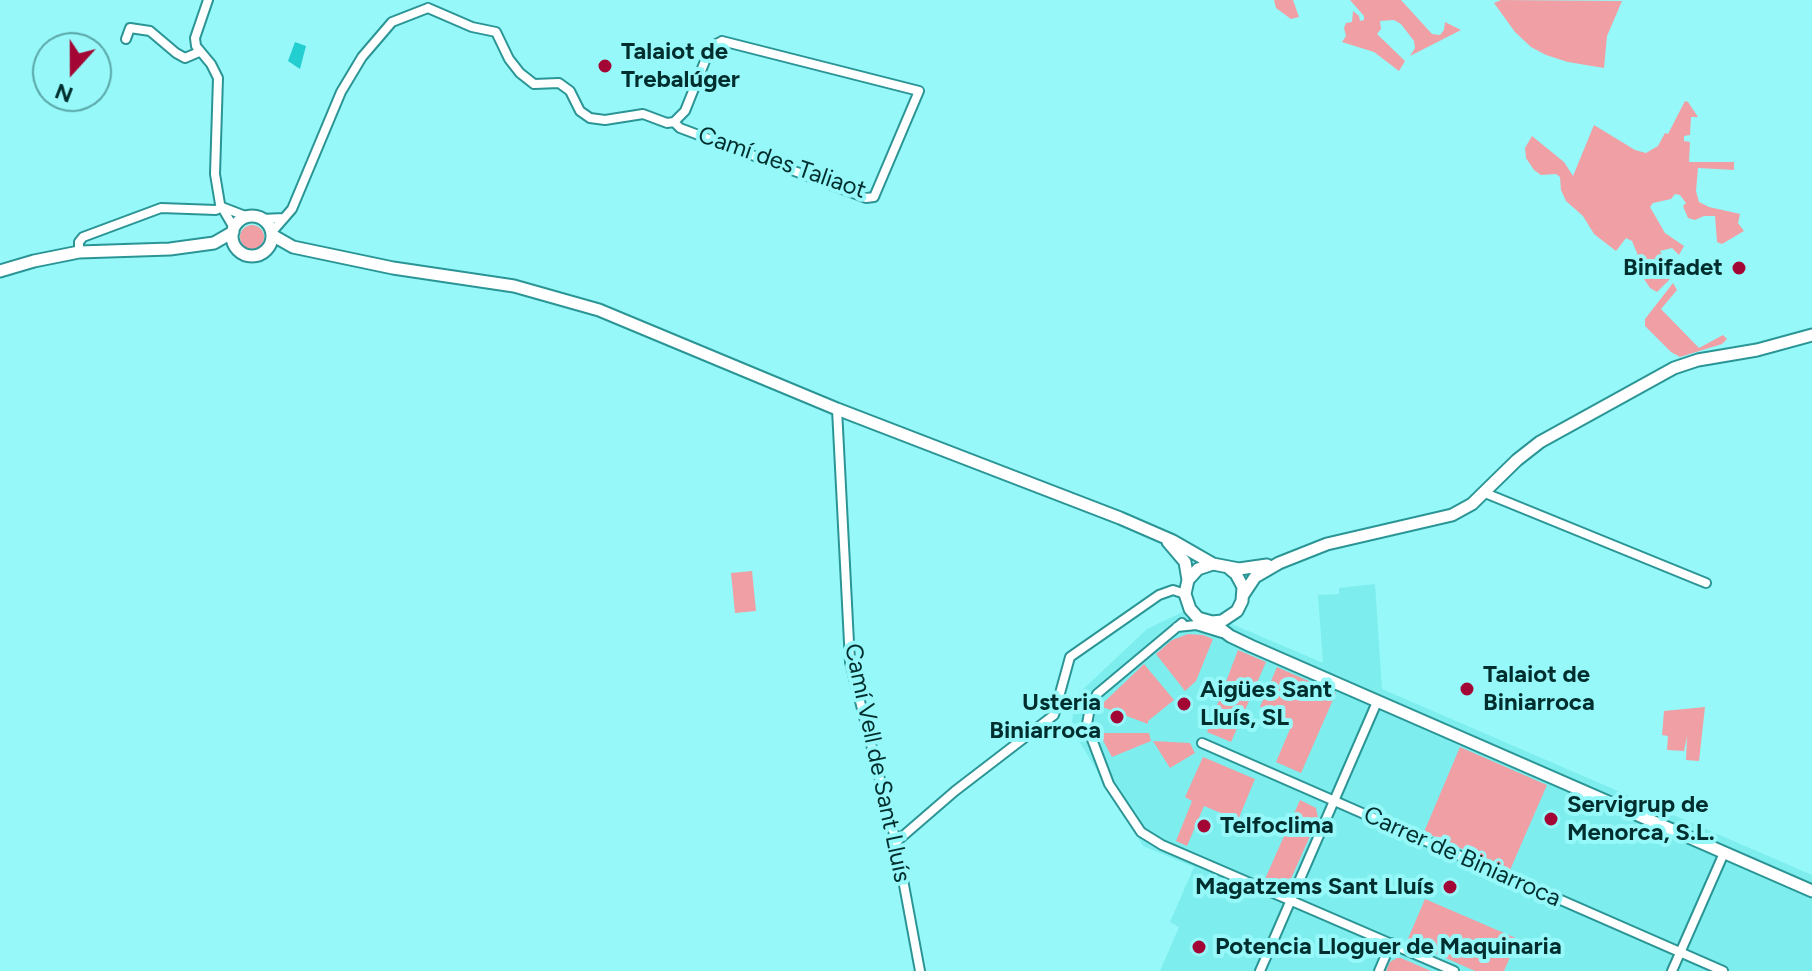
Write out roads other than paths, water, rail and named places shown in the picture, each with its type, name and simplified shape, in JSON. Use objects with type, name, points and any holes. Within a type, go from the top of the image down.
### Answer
[{"type":"main road","points":[[214,243],[248,217],[261,219],[272,233],[293,247]]},
{"type":"main road","points":[[234,230],[236,247]]},
{"type":"main road","points":[[265,252],[271,244],[272,233]]},
{"type":"main road","points":[[0,271],[79,252],[150,250],[214,243],[236,247],[249,256],[293,247],[393,268],[514,286],[599,310],[837,409],[1120,518],[1162,536],[1213,564],[1245,569],[1279,563]]},
{"type":"main road","points":[[1251,646],[1234,626],[1237,611],[1255,577],[1279,563],[1327,544],[1452,515],[1472,504],[1540,442],[1674,368],[1812,335]]},
{"type":"main road","points":[[1162,536],[1185,562],[1188,580],[1185,594],[1194,614],[1212,622],[1230,636],[1812,891]]},
{"type":"main road","points":[[1188,580],[1198,569],[1213,564]]},
{"type":"main road","points":[[1230,569],[1240,580],[1243,595]]},
{"type":"main road","points":[[1212,622],[1230,618],[1237,611]]},
{"type":"street","points":[[208,0],[195,38],[199,52],[211,64],[218,78],[214,153],[219,200],[234,230]]},
{"type":"street","points":[[272,233],[286,217],[341,92],[362,57],[392,22],[429,4],[472,27],[496,32],[520,73],[534,84],[559,83],[570,91],[580,111],[590,118],[605,120],[643,114],[667,123],[674,122]]},
{"type":"street","points":[[126,39],[130,28],[150,31],[185,58],[199,52]]},
{"type":"street","name":"Camí des Taliaot","points":[[722,41],[919,91],[876,194],[870,198],[680,128],[674,122],[685,111],[707,56],[714,45],[722,41]]},
{"type":"street","points":[[79,252],[79,242],[83,237],[149,211],[169,207],[216,210],[222,207],[248,217]]},
{"type":"street","points":[[261,219],[286,217]]},
{"type":"street","name":"Camí Vell de Sant Lluís","points":[[837,409],[850,662],[896,842],[920,971]]},
{"type":"street","points":[[1485,493],[1706,583]]},
{"type":"street","points":[[896,842],[955,791],[1054,715],[1070,657],[1159,595],[1173,590],[1185,594]]},
{"type":"street","points":[[1194,614],[1097,694],[1087,724],[1109,784],[1141,832],[1162,845],[1454,971]]},
{"type":"street","points":[[1179,625],[1196,625],[1230,636]]},
{"type":"street","points":[[1260,971],[1377,702]]},
{"type":"street","name":"Carrer de Biniarroca","points":[[1202,743],[1723,971]]},
{"type":"street","points":[[1672,971],[1724,853]]},
{"type":"street","points":[[1379,971],[1391,943]]},
{"type":"place","name":"Talaiot de Trebalúger","points":[[605,66]]},
{"type":"place","name":"Binifadet","points":[[1739,268]]},
{"type":"place","name":"Talaiot de Biniarroca","points":[[1467,689]]},
{"type":"place","name":"Aigües Sant Lluís, SL","points":[[1184,704]]},
{"type":"place","name":"Usteria Biniarroca","points":[[1117,717]]},
{"type":"place","name":"Servigrup de Menorca, S.L.","points":[[1551,819]]},
{"type":"place","name":"Telfoclima","points":[[1204,826]]},
{"type":"place","name":"Magatzems Sant Lluís","points":[[1450,887]]},
{"type":"place","name":"Potencia Lloguer de Maquinaria","points":[[1199,947]]}]
